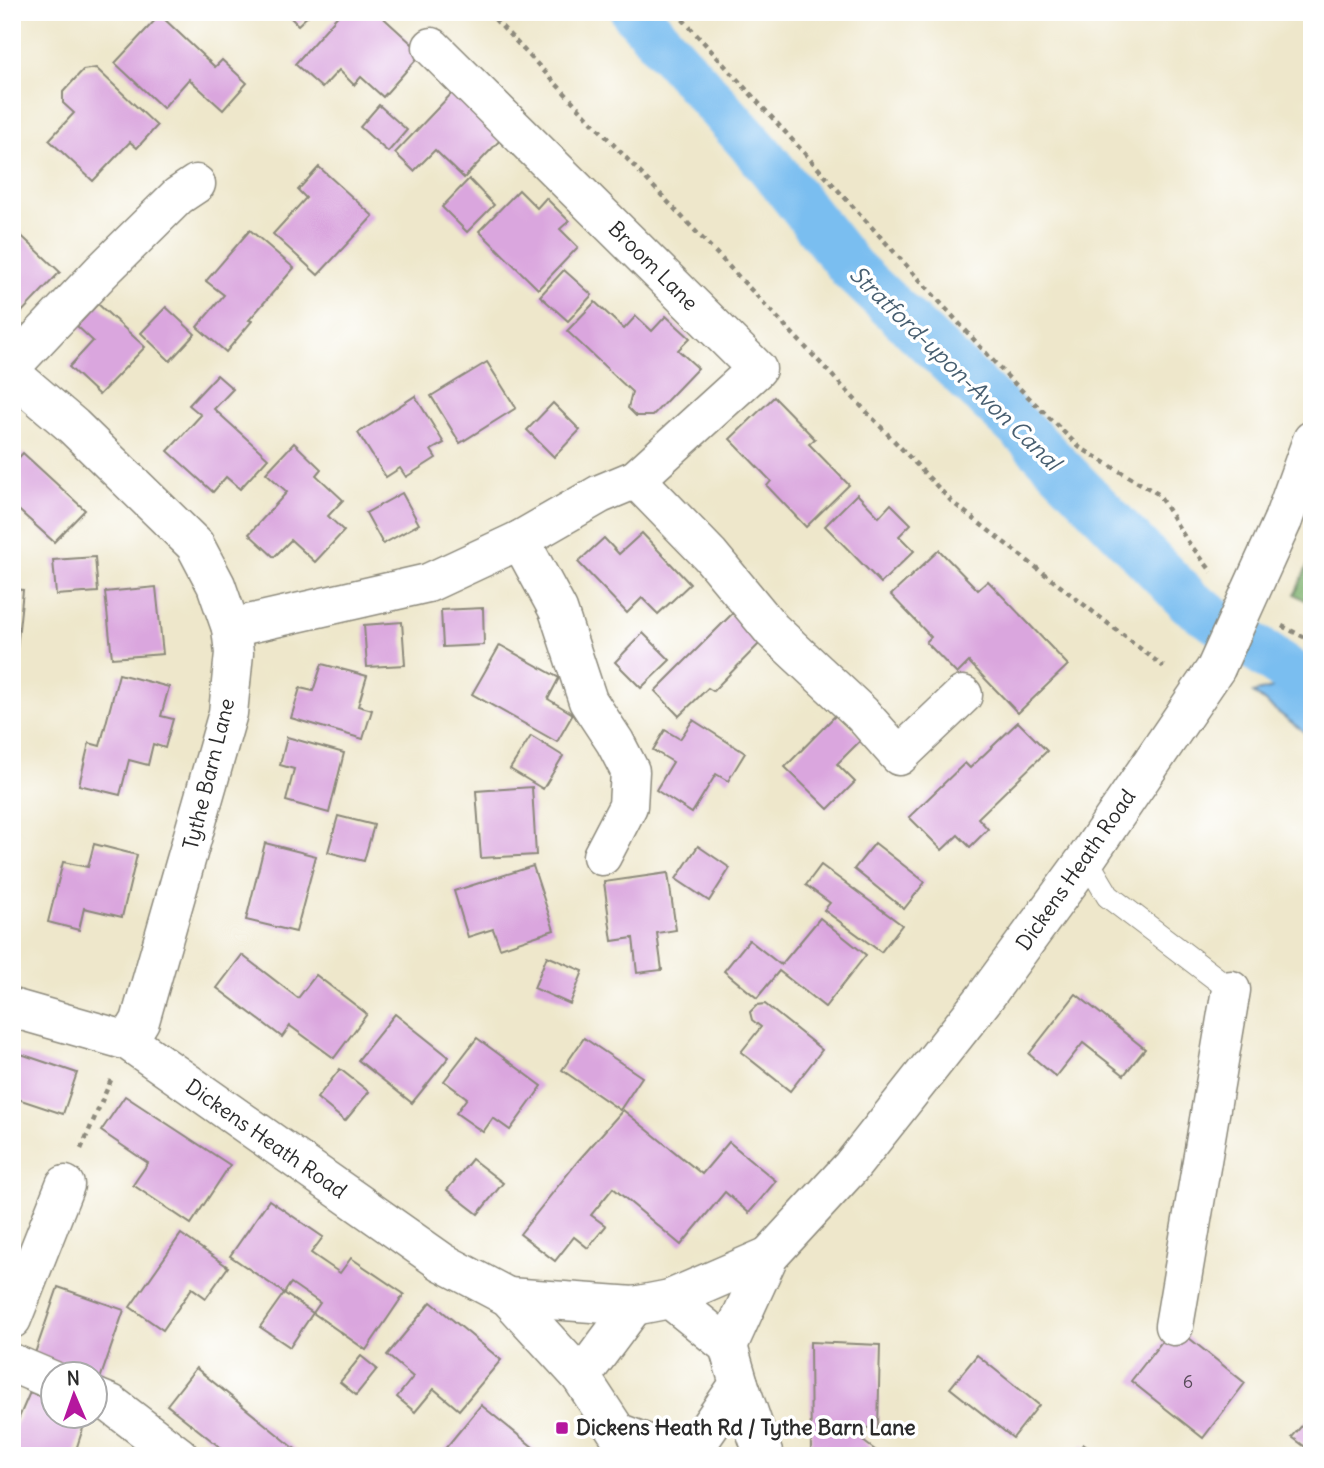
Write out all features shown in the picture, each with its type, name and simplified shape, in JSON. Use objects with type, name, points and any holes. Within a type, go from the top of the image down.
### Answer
[{"type":"street","name":"Broom Lane","points":[[231,628],[428,583],[520,540],[600,494],[636,479],[757,369],[432,47]]},
{"type":"street","name":"Tythe Barn Lane","points":[[128,1041],[140,1021],[228,713],[234,653],[231,628],[216,586],[195,545],[73,426],[17,385],[101,271],[178,196],[196,184]]},
{"type":"street","name":"Dickens Heath Road","points":[[728,1346],[769,1256],[851,1167],[991,989],[1086,859],[1207,681],[1283,520],[1312,440]]},
{"type":"street","points":[[636,479],[710,555],[772,630],[862,714],[899,756],[963,695]]},
{"type":"street","points":[[520,540],[558,610],[588,701],[630,771],[628,806],[602,856]]},
{"type":"street","points":[[1174,1326],[1231,990]]},
{"type":"street","name":"Dickens Heath Road","points":[[12,1008],[128,1041],[442,1262],[509,1297],[582,1377],[617,1432],[680,1456]]},
{"type":"street","points":[[12,1319],[65,1185]]},
{"type":"street","name":"Dickens Heath Road","points":[[509,1297],[652,1303],[769,1256]]},
{"type":"street","points":[[582,1377],[652,1303],[728,1346],[764,1456]]},
{"type":"street","points":[[12,1363],[38,1374]]},
{"type":"street","points":[[690,1456],[739,1384]]},
{"type":"street","points":[[108,1403],[179,1456]]},
{"type":"lane","points":[[1086,859],[1108,896],[1231,990]]},
{"type":"path","points":[[488,12],[952,502],[1207,681]]},
{"type":"path","points":[[676,12],[1007,376],[1079,447],[1158,494],[1186,539],[1216,576]]},
{"type":"path","points":[[1312,334],[1306,350],[1312,354]]},
{"type":"path","points":[[1276,623],[1312,641]]},
{"type":"path","points":[[65,1185],[128,1041]]},
{"type":"green space","points":[[1312,556],[1312,605],[1295,594]]},
{"type":"water","points":[[1312,678],[1312,738],[1253,693]]},
{"type":"building","points":[[285,12],[312,12],[298,25]]},
{"type":"building","points":[[341,12],[377,12],[422,53],[383,97],[361,77],[354,85],[339,70],[322,88],[295,64]]},
{"type":"building","points":[[160,15],[215,67],[222,60],[247,83],[223,110],[189,79],[163,108],[115,63]]},
{"type":"building","points":[[96,68],[157,126],[137,148],[130,142],[93,181],[49,140],[74,113],[63,103],[63,92],[83,70]]},
{"type":"building","points":[[455,90],[504,136],[464,178],[435,150],[414,171],[395,153]]},
{"type":"building","points":[[379,105],[407,130],[388,152],[360,127]]},
{"type":"building","points":[[319,167],[373,216],[318,275],[273,234],[306,198],[298,190]]},
{"type":"building","points":[[469,179],[494,205],[467,232],[442,207]]},
{"type":"building","points":[[519,190],[537,208],[546,198],[569,221],[560,229],[578,247],[538,289],[479,231]]},
{"type":"building","points":[[12,227],[60,272],[18,316],[12,311]]},
{"type":"building","points":[[250,230],[294,268],[249,320],[252,321],[226,352],[197,327],[224,295],[206,281]]},
{"type":"building","points":[[564,270],[592,295],[568,321],[540,296]]},
{"type":"building","points":[[595,302],[624,329],[636,316],[652,331],[666,316],[690,338],[678,350],[698,368],[652,416],[636,416],[628,408],[632,392],[567,331]]},
{"type":"building","points":[[98,304],[145,347],[99,395],[69,367],[93,341],[77,326]]},
{"type":"building","points":[[166,307],[195,334],[170,361],[141,333]]},
{"type":"building","points":[[487,362],[516,408],[460,443],[431,396]]},
{"type":"building","points":[[217,375],[233,389],[214,409],[268,458],[240,489],[226,477],[213,492],[168,451],[201,415],[189,405]]},
{"type":"building","points":[[415,396],[444,443],[431,450],[436,458],[406,477],[400,468],[386,477],[358,433]]},
{"type":"building","points":[[774,397],[815,439],[809,444],[849,485],[806,527],[767,486],[771,481],[730,439]]},
{"type":"building","points":[[553,403],[580,430],[554,457],[527,430]]},
{"type":"building","points":[[294,443],[321,469],[316,475],[343,500],[328,516],[344,531],[315,562],[291,540],[274,557],[249,534],[287,492],[266,473]]},
{"type":"building","points":[[23,453],[85,510],[54,542],[12,504],[12,465]]},
{"type":"building","points":[[402,493],[419,524],[383,544],[366,513]]},
{"type":"building","points":[[857,494],[879,517],[891,504],[911,524],[899,536],[914,551],[881,583],[825,526]]},
{"type":"building","points":[[642,533],[690,584],[658,614],[642,598],[627,613],[578,562],[604,538],[619,554]]},
{"type":"building","points":[[939,550],[978,590],[988,581],[1068,665],[1018,713],[969,662],[957,674],[926,642],[931,637],[891,595]]},
{"type":"building","points":[[95,557],[98,592],[56,595],[53,560]]},
{"type":"building","points":[[156,587],[163,654],[112,658],[105,592]]},
{"type":"building","points":[[12,589],[23,590],[17,649],[12,649]]},
{"type":"building","points":[[483,608],[484,645],[443,647],[441,610]]},
{"type":"building","points":[[734,612],[763,640],[713,691],[708,688],[679,716],[655,691]]},
{"type":"building","points":[[402,622],[405,665],[367,667],[364,625]]},
{"type":"building","points":[[643,633],[670,660],[641,688],[615,662]]},
{"type":"building","points":[[500,645],[559,678],[548,699],[573,714],[557,742],[472,694]]},
{"type":"building","points":[[322,664],[367,676],[358,706],[372,710],[363,739],[291,718],[300,688],[313,691]]},
{"type":"building","points":[[119,674],[169,687],[161,716],[173,719],[165,748],[153,744],[148,765],[129,760],[120,795],[79,785],[89,743],[100,746]]},
{"type":"building","points":[[836,715],[862,739],[837,764],[855,782],[828,809],[785,767]]},
{"type":"building","points":[[693,720],[745,753],[728,781],[716,774],[692,813],[656,790],[673,762],[653,750],[665,730],[680,739]]},
{"type":"building","points":[[1018,722],[1047,751],[978,818],[988,829],[970,847],[958,835],[942,850],[909,817],[965,763],[970,768]]},
{"type":"building","points":[[531,736],[563,756],[543,789],[510,769]]},
{"type":"building","points":[[287,737],[344,753],[329,813],[286,801],[294,769],[280,765]]},
{"type":"building","points":[[532,787],[536,855],[481,858],[476,791]]},
{"type":"building","points":[[338,816],[374,825],[364,861],[328,852]]},
{"type":"building","points":[[12,843],[18,843],[14,895],[12,895]]},
{"type":"building","points":[[265,843],[316,856],[296,932],[246,920]]},
{"type":"building","points":[[875,843],[925,882],[904,909],[854,869]]},
{"type":"building","points":[[94,844],[137,855],[122,917],[84,908],[79,930],[48,922],[63,862],[88,867]]},
{"type":"building","points":[[698,846],[730,868],[709,901],[676,879]]},
{"type":"building","points":[[821,865],[902,925],[881,952],[824,910],[830,903],[806,885]]},
{"type":"building","points":[[533,866],[554,930],[500,948],[493,929],[468,937],[454,891]]},
{"type":"building","points":[[668,873],[676,930],[657,933],[662,970],[637,973],[633,938],[612,941],[604,882]]},
{"type":"building","points":[[820,918],[866,955],[825,1007],[779,971],[757,998],[724,971],[749,940],[781,965]]},
{"type":"building","points":[[242,955],[298,998],[316,975],[367,1014],[334,1058],[290,1026],[282,1037],[217,988]]},
{"type":"building","points":[[547,956],[583,971],[570,1004],[534,988]]},
{"type":"building","points":[[1076,994],[1145,1049],[1124,1075],[1083,1043],[1056,1077],[1029,1054]]},
{"type":"building","points":[[765,1004],[822,1050],[790,1091],[741,1052],[761,1027],[752,1020],[750,1012],[757,1005]]},
{"type":"building","points":[[395,1014],[449,1057],[412,1103],[358,1060]]},
{"type":"building","points":[[477,1038],[542,1086],[510,1130],[493,1118],[483,1132],[456,1113],[467,1098],[444,1081]]},
{"type":"building","points":[[584,1038],[642,1077],[620,1110],[562,1070]]},
{"type":"building","points":[[15,1052],[77,1073],[63,1114],[12,1097],[12,1061]]},
{"type":"building","points":[[340,1069],[369,1092],[345,1121],[317,1098]]},
{"type":"building","points":[[125,1096],[230,1165],[191,1224],[133,1185],[148,1163],[101,1131]]},
{"type":"building","points":[[623,1110],[702,1174],[729,1142],[776,1181],[749,1213],[725,1192],[681,1245],[613,1188],[591,1215],[606,1226],[588,1248],[574,1237],[555,1261],[520,1234]]},
{"type":"building","points":[[472,1159],[503,1183],[478,1214],[447,1190]]},
{"type":"building","points":[[269,1200],[323,1237],[311,1253],[340,1273],[351,1258],[404,1294],[366,1350],[313,1313],[320,1303],[291,1283],[284,1293],[230,1256]]},
{"type":"building","points":[[181,1234],[228,1267],[206,1298],[192,1288],[163,1330],[130,1307]]},
{"type":"building","points":[[58,1287],[124,1310],[107,1360],[33,1359]]},
{"type":"building","points":[[284,1293],[313,1313],[290,1347],[260,1327]]},
{"type":"building","points":[[431,1302],[501,1360],[459,1410],[434,1389],[415,1412],[397,1397],[413,1377],[387,1355]]},
{"type":"building","points":[[1174,1326],[1245,1383],[1203,1438],[1131,1381]]},
{"type":"building","points":[[810,1342],[880,1345],[878,1429],[862,1427],[863,1441],[879,1453],[875,1456],[811,1456]]},
{"type":"building","points":[[977,1355],[1039,1405],[1013,1438],[950,1388]]},
{"type":"building","points":[[361,1356],[377,1369],[356,1395],[340,1382]]},
{"type":"building","points":[[196,1368],[304,1456],[231,1456],[167,1405]]},
{"type":"building","points":[[30,1392],[38,1395],[38,1430],[82,1430],[74,1456],[12,1456],[12,1434]]},
{"type":"building","points":[[481,1405],[544,1456],[439,1456]]},
{"type":"building","points":[[1312,1414],[1312,1452],[1292,1437]]},
{"type":"building","points":[[1083,1444],[1100,1456],[1076,1456]]},
{"type":"waterway","name":"Stratford-upon-Avon Canal","points":[[634,12],[760,154],[851,268],[1028,436],[1190,602],[1312,687]]},
{"type":"place","name":"Dickens Heath Rd / Tythe Barn Lane","points":[[562,1428]]}]
